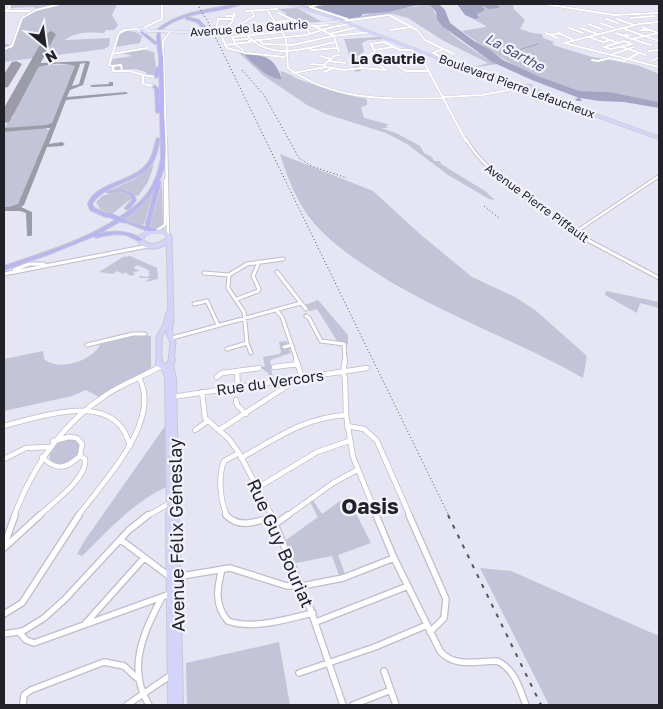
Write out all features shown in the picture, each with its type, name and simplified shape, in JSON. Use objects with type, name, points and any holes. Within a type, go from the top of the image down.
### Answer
[{"type":"highway","points":[[160,30],[178,19],[239,4]]},
{"type":"highway","points":[[4,264],[75,239],[102,225],[127,208],[150,185],[158,164],[156,32],[166,22],[239,4]]},
{"type":"highway","points":[[223,8],[246,4]]},
{"type":"highway","points":[[155,230],[148,228],[148,224],[162,172],[162,71],[158,35],[160,30],[174,21],[189,18],[198,21],[207,30],[191,33]]},
{"type":"highway","points":[[140,30],[156,43]]},
{"type":"highway","points":[[156,77],[158,68]]},
{"type":"highway","points":[[154,86],[156,88],[158,112]]},
{"type":"highway","points":[[155,230],[109,216],[92,209],[90,204],[91,200],[98,194],[143,171],[152,159],[158,139]]},
{"type":"highway","points":[[4,268],[80,240],[110,225],[140,203],[157,181],[163,153]]},
{"type":"highway","points":[[109,216],[98,210],[94,204],[96,198],[104,193],[120,190],[132,194],[134,200],[127,208]]},
{"type":"highway","points":[[123,221],[142,230],[144,234]]},
{"type":"highway","points":[[37,256],[104,234],[124,233],[140,241]]},
{"type":"main road","name":"Boulevard Pierre Lefaucheux","points":[[290,4],[343,21],[659,137]]},
{"type":"main road","name":"Boulevard Pierre Lefaucheux","points":[[343,21],[659,137]]},
{"type":"main road","points":[[155,230],[168,236],[163,244],[155,246],[148,246],[140,241],[144,234],[155,230]]},
{"type":"main road","points":[[155,246],[165,251],[168,260],[168,315],[159,337],[159,364],[165,366],[172,362],[170,335],[171,275],[168,236]]},
{"type":"main road","points":[[161,334],[170,335]]},
{"type":"main road","name":"Avenue Félix Géneslay","points":[[165,366],[171,398],[175,673],[172,705]]},
{"type":"main road","name":"Avenue Félix Géneslay","points":[[175,673],[179,705]]},
{"type":"street","points":[[5,12],[10,4]]},
{"type":"street","points":[[5,12],[32,11],[60,4]]},
{"type":"street","points":[[148,29],[162,19],[162,4]]},
{"type":"street","points":[[319,4],[310,7],[342,18],[356,19]]},
{"type":"street","points":[[544,4],[614,15],[659,13]]},
{"type":"street","points":[[651,4],[659,13]]},
{"type":"street","points":[[246,11],[277,9]]},
{"type":"street","points":[[267,10],[286,37],[288,68],[293,73],[302,78],[357,97],[385,99],[442,97],[490,94],[520,87]]},
{"type":"street","points":[[4,49],[12,46],[20,20],[32,11]]},
{"type":"street","points":[[249,53],[241,50],[235,44],[230,29],[255,16],[252,11]]},
{"type":"street","points":[[270,14],[278,13],[304,25],[309,35],[326,44]]},
{"type":"street","points":[[652,13],[659,21]]},
{"type":"street","points":[[343,21],[388,14],[410,27],[425,40],[454,54]]},
{"type":"street","points":[[226,16],[234,17],[243,22]]},
{"type":"street","points":[[631,18],[654,16]]},
{"type":"street","points":[[217,26],[218,20],[234,17]]},
{"type":"street","points":[[234,17],[220,32],[225,45],[230,49],[286,57]]},
{"type":"street","points":[[606,19],[618,24]]},
{"type":"street","points":[[617,19],[634,25]]},
{"type":"street","points":[[610,21],[622,19]]},
{"type":"street","points":[[275,22],[294,20]]},
{"type":"street","name":"Avenue de la Gautrie","points":[[140,30],[160,30],[170,33],[230,32],[343,21]]},
{"type":"street","points":[[659,21],[564,42],[576,47],[594,49],[659,67]]},
{"type":"street","points":[[592,25],[604,22]]},
{"type":"street","points":[[324,23],[332,27]]},
{"type":"street","points":[[293,73],[325,66],[329,60],[339,53],[333,36],[310,24]]},
{"type":"street","points":[[225,45],[309,35],[332,27],[351,24]]},
{"type":"street","points":[[588,24],[602,29]]},
{"type":"street","points":[[600,24],[616,29]]},
{"type":"street","points":[[314,26],[328,25]]},
{"type":"street","points":[[329,34],[358,27]]},
{"type":"street","points":[[391,30],[410,27]]},
{"type":"street","points":[[574,30],[586,27]]},
{"type":"street","points":[[616,33],[632,39],[658,33],[642,27]]},
{"type":"street","points":[[569,28],[584,33]]},
{"type":"street","points":[[581,28],[598,34]]},
{"type":"street","points":[[622,28],[659,41]]},
{"type":"street","points":[[140,30],[124,30],[119,33],[109,65],[113,66],[112,70],[156,77]]},
{"type":"street","points":[[232,37],[282,32]]},
{"type":"street","points":[[259,40],[270,46],[274,44],[286,45],[333,36],[371,32]]},
{"type":"street","points":[[550,35],[562,32]]},
{"type":"street","points":[[168,236],[164,38],[170,33]]},
{"type":"street","points":[[546,33],[558,38]]},
{"type":"street","points":[[558,33],[574,39]]},
{"type":"street","points":[[247,35],[249,41],[254,46],[270,50],[286,51],[336,42]]},
{"type":"street","points":[[594,35],[618,43],[624,41],[632,44],[611,49],[604,47],[618,43]]},
{"type":"street","points":[[620,35],[629,35],[624,36]]},
{"type":"street","points":[[588,36],[603,42],[611,40]]},
{"type":"street","points":[[635,40],[642,42],[654,39]]},
{"type":"street","points":[[234,40],[249,41]]},
{"type":"street","points":[[394,47],[374,50],[371,44],[384,42],[394,47],[400,50],[412,51]]},
{"type":"street","name":"Avenue Pierre Piffault","points":[[406,45],[412,48],[412,51],[429,71],[465,142],[479,161],[574,233],[606,252],[659,278]]},
{"type":"street","points":[[622,47],[646,54]]},
{"type":"street","points":[[613,54],[634,47]]},
{"type":"street","points":[[112,54],[147,48]]},
{"type":"street","points":[[237,51],[248,48]]},
{"type":"street","points":[[309,48],[313,50],[338,48]]},
{"type":"street","points":[[443,49],[433,53],[445,59]]},
{"type":"street","points":[[649,51],[659,50]]},
{"type":"street","points":[[373,60],[368,56],[375,51]]},
{"type":"street","points":[[592,60],[598,61],[610,58],[622,61],[638,53]]},
{"type":"street","points":[[320,56],[345,63]]},
{"type":"street","points":[[652,62],[659,58]]},
{"type":"street","points":[[361,68],[362,63],[373,60],[388,60],[410,72],[429,71]]},
{"type":"street","points":[[311,64],[344,70],[361,68],[386,70],[380,66]]},
{"type":"street","points":[[113,66],[121,65],[121,70],[123,71]]},
{"type":"street","points":[[324,72],[334,68]]},
{"type":"street","points":[[143,75],[144,85],[154,86]]},
{"type":"street","points":[[155,230],[165,225],[165,181],[167,172]]},
{"type":"street","points":[[574,233],[659,176]]},
{"type":"street","points":[[130,250],[140,241]]},
{"type":"street","points":[[4,274],[33,266],[148,246]]},
{"type":"street","points":[[251,353],[248,343],[246,317],[237,299],[228,288],[229,275],[235,269],[245,264],[259,262],[268,264],[283,259]]},
{"type":"street","points":[[237,299],[258,291],[259,288],[253,276],[259,262]]},
{"type":"street","points":[[277,272],[306,309]]},
{"type":"street","points":[[204,273],[229,275]]},
{"type":"street","points":[[194,304],[207,301],[218,326]]},
{"type":"street","points":[[170,335],[218,326],[301,303]]},
{"type":"street","points":[[277,311],[282,317],[302,378]]},
{"type":"street","points":[[306,316],[309,318],[322,342],[322,348]]},
{"type":"street","points":[[87,345],[134,334],[145,334]]},
{"type":"street","points":[[322,342],[344,344],[345,370],[343,373],[345,378],[347,426],[357,470],[394,558],[440,651],[445,658],[453,661],[496,661],[503,663],[511,671],[526,705]]},
{"type":"street","points":[[227,349],[248,343]]},
{"type":"street","points":[[284,347],[292,345]]},
{"type":"street","points":[[274,367],[298,364]]},
{"type":"street","points":[[4,547],[22,494],[48,447],[86,409],[105,395],[165,366]]},
{"type":"street","points":[[217,377],[222,373],[259,368]]},
{"type":"street","name":"Rue du Vercors","points":[[171,398],[367,368]]},
{"type":"street","points":[[237,371],[238,387]]},
{"type":"street","points":[[4,614],[22,603],[76,518],[130,446],[140,426],[144,405],[144,388],[139,378]]},
{"type":"street","points":[[219,430],[290,384],[290,379]]},
{"type":"street","points":[[195,430],[208,421],[204,418],[202,392]]},
{"type":"street","points":[[236,400],[237,405],[246,414]]},
{"type":"street","points":[[4,426],[67,411],[86,409],[103,415],[117,423],[125,434],[130,446]]},
{"type":"street","points":[[272,517],[256,523],[240,525],[232,522],[225,513],[220,499],[224,461],[240,456],[299,424],[327,416],[346,415]]},
{"type":"street","name":"Rue Guy Bouriat","points":[[208,421],[230,440],[272,517],[303,586],[343,705]]},
{"type":"street","points":[[347,426],[363,428],[377,441],[446,599],[447,610],[442,622],[430,632]]},
{"type":"street","points":[[42,457],[49,464],[58,467],[70,464],[80,456],[82,444],[77,438],[70,437],[54,441]]},
{"type":"street","points":[[257,488],[317,452],[349,441]]},
{"type":"street","points":[[4,459],[26,448],[48,447]]},
{"type":"street","points":[[4,547],[80,477],[86,466],[85,459],[80,456]]},
{"type":"street","points":[[275,524],[333,483],[357,470]]},
{"type":"street","points":[[4,634],[20,633],[39,621],[63,601],[143,517],[162,506],[172,503]]},
{"type":"street","points":[[121,540],[144,558],[174,577],[222,569],[240,570],[287,586],[303,586],[343,578],[394,558]]},
{"type":"street","points":[[85,624],[144,558]]},
{"type":"street","points":[[222,569],[218,588],[219,608],[228,620],[238,624],[268,622],[313,613]]},
{"type":"street","points":[[316,622],[408,586]]},
{"type":"street","points":[[20,633],[26,640],[34,643],[174,593]]},
{"type":"street","points":[[149,705],[141,694],[137,678],[142,639],[162,597]]},
{"type":"street","points":[[299,673],[427,625]]},
{"type":"street","points":[[23,705],[24,695],[31,690],[104,662],[124,666],[137,678]]},
{"type":"street","points":[[384,671],[396,705]]},
{"type":"street","points":[[127,705],[175,673]]},
{"type":"street","points":[[353,705],[391,690]]},
{"type":"shaded area","points":[[11,4],[117,4],[112,15],[118,25],[114,30],[106,30],[104,33],[78,34],[65,40],[110,38],[109,46],[104,49],[42,57],[54,34],[47,34],[34,58],[4,62],[4,51],[7,48],[4,48],[4,43],[12,46],[21,19],[37,9],[33,7],[10,8]]},
{"type":"shaded area","points":[[294,4],[309,6],[328,4],[315,6],[339,16],[360,17],[377,12],[418,6],[416,4],[429,4],[448,31],[469,47],[497,64],[471,68],[488,63],[442,40],[408,18],[393,14],[343,20]]},
{"type":"shaded area","points":[[328,4],[418,5],[350,18],[314,7]]},
{"type":"shaded area","points":[[429,4],[439,4],[445,10],[450,23],[474,41],[489,49],[503,60],[540,77],[579,91],[609,92],[659,102],[659,108],[624,102],[580,98],[582,101],[577,101],[575,99],[579,98],[492,62],[442,26],[437,19],[436,12]]},
{"type":"shaded area","points":[[457,4],[497,4],[500,8],[489,9],[482,6],[485,10],[477,14],[479,18],[474,19],[465,15]]},
{"type":"shaded area","points":[[497,4],[514,4],[513,8],[525,20],[520,29],[542,34],[543,38],[554,42],[552,44],[556,46],[592,57],[637,65],[659,74],[659,102],[606,92],[579,91],[548,82],[517,67],[462,31],[485,27],[473,19],[479,16],[477,14],[478,6],[500,8]]},
{"type":"shaded area","points":[[297,8],[322,22],[304,24],[286,17],[286,13],[278,9]]},
{"type":"shaded area","points":[[126,31],[142,36],[140,43],[116,47],[119,35]]},
{"type":"shaded area","points":[[381,37],[386,39],[368,40],[362,43],[364,52],[356,57],[362,61],[359,64],[361,71],[355,72],[344,39]]},
{"type":"shaded area","points":[[144,50],[154,52],[155,76],[146,75],[146,72],[136,69],[115,70],[115,66],[110,65],[113,59],[132,56],[126,54],[114,55]]},
{"type":"shaded area","points":[[234,51],[263,56],[246,56],[262,71],[277,79],[282,79],[280,71],[323,88],[367,99],[367,105],[361,107],[364,118],[391,125],[386,125],[387,128],[381,128],[396,133],[420,146],[424,153],[432,157],[434,161],[440,161],[441,164],[485,191],[495,200],[489,199],[448,175],[407,144],[386,133],[326,114],[307,105],[264,76],[239,53]]},
{"type":"shaded area","points":[[245,55],[265,57],[270,60],[282,79],[267,75]]},
{"type":"shaded area","points":[[71,64],[76,66],[52,123],[46,127],[5,128],[9,118],[13,118],[13,110],[37,66]]},
{"type":"shaded area","points":[[44,128],[49,130],[19,202],[15,207],[4,208],[4,132]]},
{"type":"shaded area","points":[[280,154],[373,191],[420,234],[472,277],[515,297],[535,310],[587,356],[583,378],[426,301],[375,272],[350,255],[334,243],[307,215],[293,190]]},
{"type":"shaded area","points":[[154,164],[148,182],[138,196],[127,190],[111,190],[135,179]]},
{"type":"shaded area","points":[[162,183],[163,223],[161,227],[155,229],[150,226]]},
{"type":"shaded area","points":[[115,192],[126,192],[132,198],[111,215],[100,209],[96,202],[102,196]]},
{"type":"shaded area","points":[[153,192],[144,224],[141,225],[122,219],[144,203]]},
{"type":"shaded area","points":[[130,256],[157,268],[158,279],[145,282],[150,278],[139,278],[140,276],[147,277],[150,271],[138,265],[134,267],[139,271],[133,272],[135,274],[132,276],[127,274],[127,272],[123,274],[117,271],[113,274],[99,272],[123,257]]},
{"type":"shaded area","points":[[606,291],[659,302],[659,308],[640,303],[637,313],[605,295]]},
{"type":"shaded area","points":[[318,300],[348,335],[348,345],[345,342],[337,341],[317,309],[310,311],[305,305]]},
{"type":"shaded area","points":[[139,335],[151,336],[151,368],[99,397],[86,390],[72,396],[4,411],[4,359],[43,351],[44,359],[50,363],[58,365],[75,363],[91,355],[101,343]]},
{"type":"shaded area","points":[[286,341],[291,348],[289,349],[291,353],[270,360],[273,380],[269,380],[268,373],[260,367],[265,366],[263,357],[279,354],[281,352],[279,342]]},
{"type":"shaded area","points":[[165,426],[166,487],[131,509],[82,556],[77,554],[85,540]]},
{"type":"shaded area","points":[[70,439],[77,441],[80,446],[78,455],[72,461],[65,464],[50,462],[49,451],[57,443]]},
{"type":"shaded area","points":[[347,496],[371,543],[338,555],[345,574],[339,575],[332,556],[296,563],[286,540],[318,517],[310,502],[313,500],[322,514]]},
{"type":"shaded area","points":[[480,568],[511,571],[659,636],[659,705],[549,705]]},
{"type":"shaded area","points":[[279,642],[290,705],[187,705],[186,663]]},
{"type":"waterway","name":"La Sarthe","points":[[512,52],[538,44]]},
{"type":"taxiway","points":[[32,68],[41,64],[88,62],[81,85],[68,89]]},
{"type":"taxiway","points":[[68,89],[78,65],[72,63]]},
{"type":"taxiway","points":[[92,86],[111,85],[111,83]]},
{"type":"taxiway","points":[[64,99],[68,89]]},
{"type":"taxiway","points":[[64,99],[126,93]]},
{"type":"taxiway","points":[[54,124],[64,99]]},
{"type":"taxiway","points":[[4,130],[47,127],[54,124]]},
{"type":"taxiway","points":[[45,146],[54,124]]},
{"type":"taxiway","points":[[45,146],[62,144]]},
{"type":"taxiway","points":[[10,209],[21,205],[45,146]]},
{"type":"taxiway","points":[[4,209],[10,209]]},
{"type":"taxiway","points":[[10,209],[21,209],[29,212],[29,235]]},
{"type":"runway","points":[[4,119],[51,34]]},
{"type":"runway","points":[[4,84],[16,64]]},
{"type":"railway","points":[[197,4],[207,20],[449,516]]},
{"type":"railway","points":[[242,70],[264,95],[299,158],[311,166],[347,178]]},
{"type":"railway","points":[[484,206],[499,218]]},
{"type":"railway","points":[[448,515],[541,705]]},
{"type":"district","name":"La Gautrie","points":[[388,58]]},
{"type":"district","name":"Oasis","points":[[370,506]]}]
